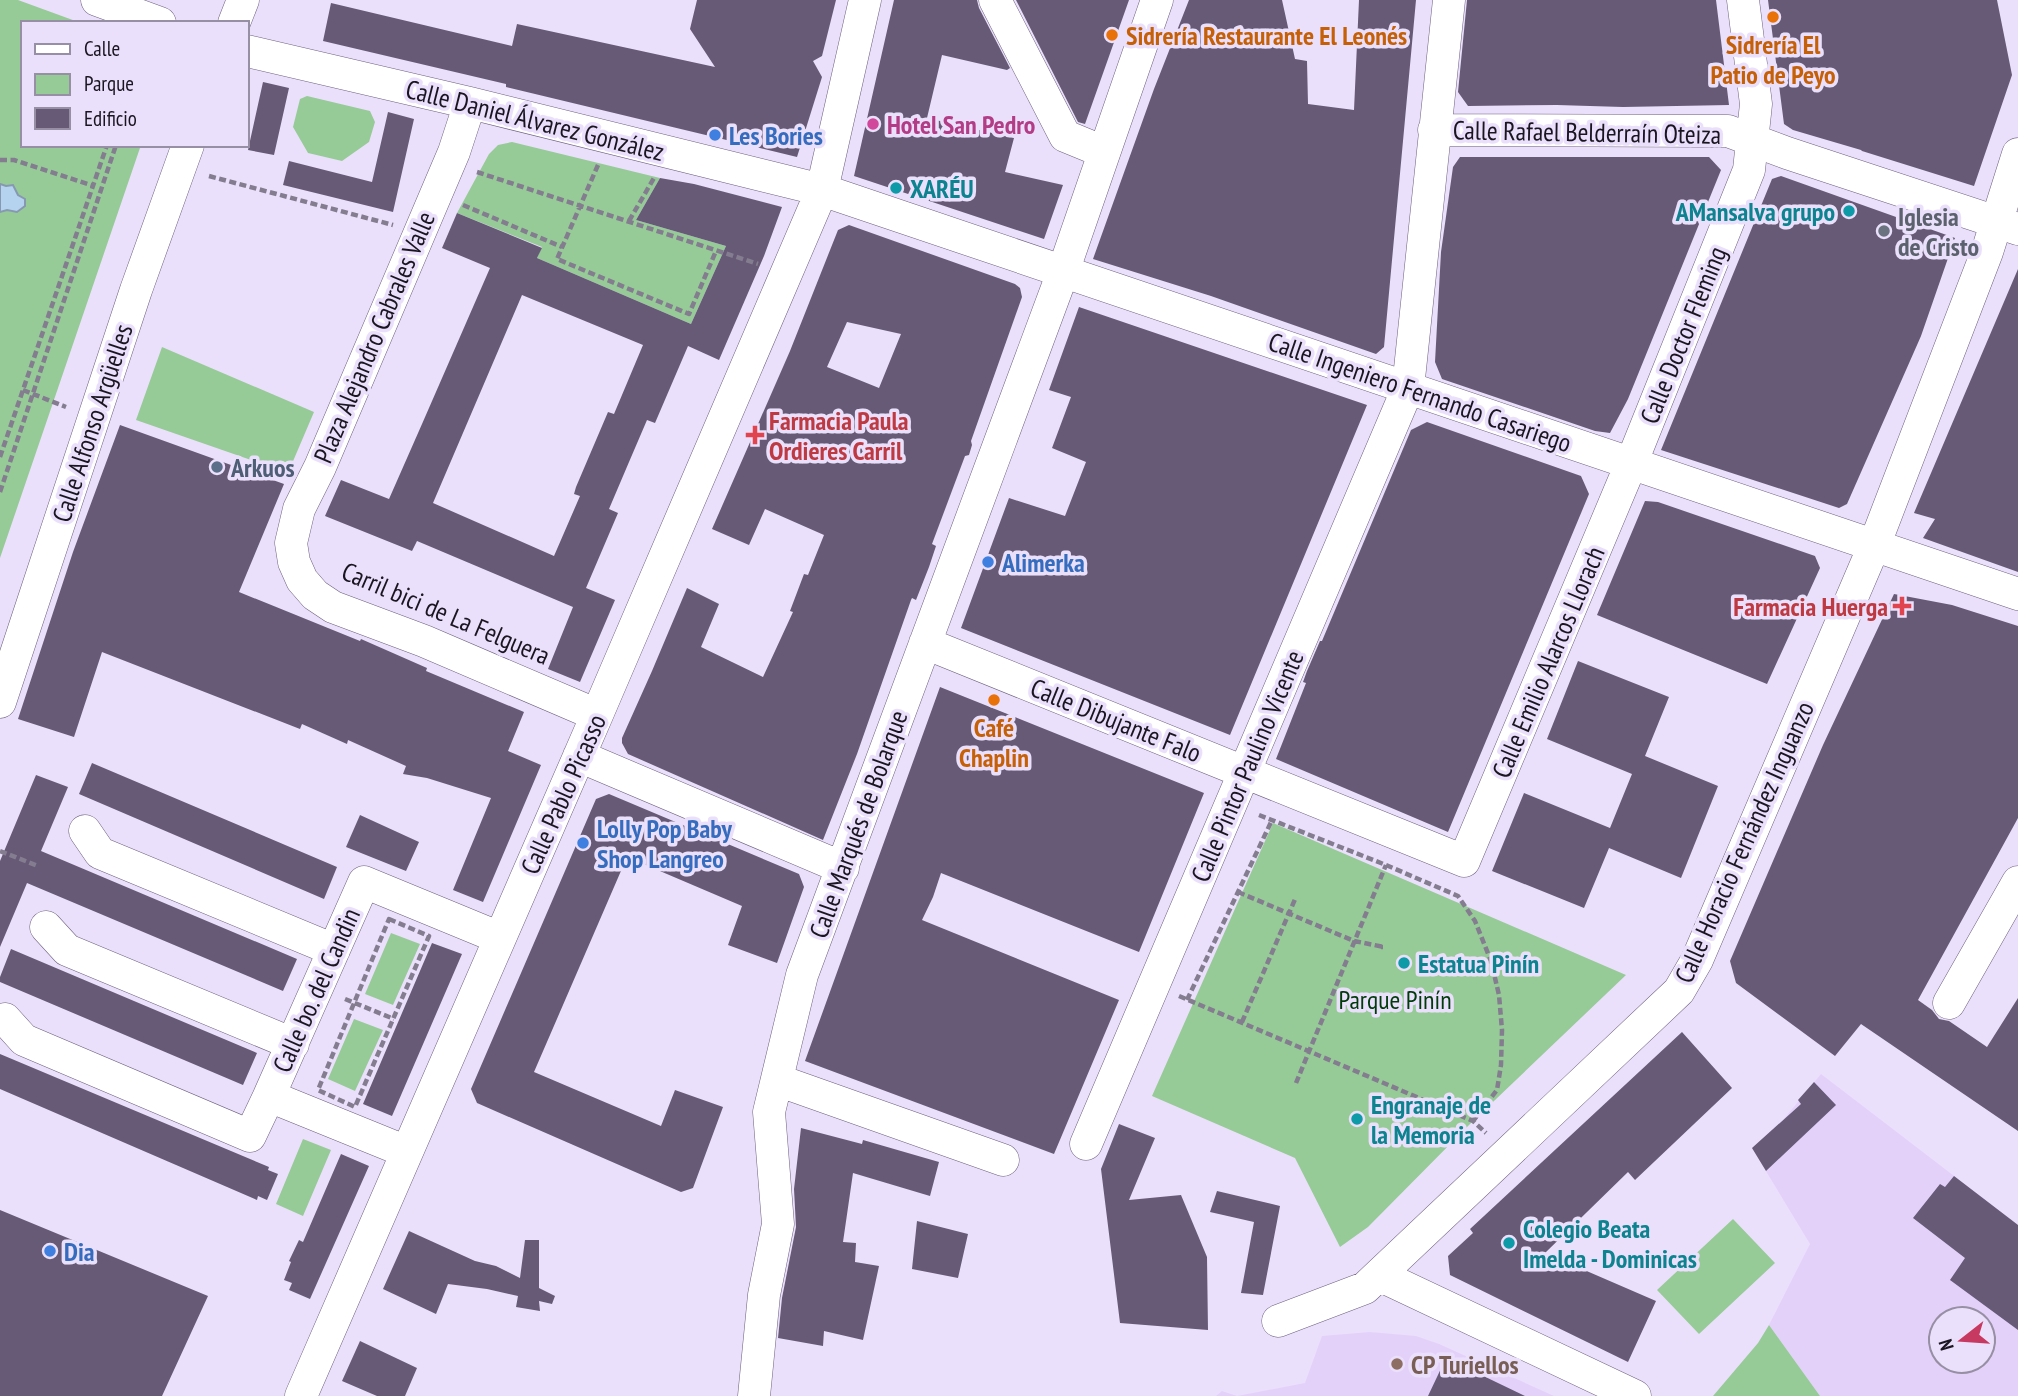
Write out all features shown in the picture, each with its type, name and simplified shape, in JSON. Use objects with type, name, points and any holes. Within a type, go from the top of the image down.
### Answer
[{"type":"street","points":[[97,0],[155,21]]},
{"type":"street","points":[[235,21],[243,0]]},
{"type":"street","name":"Calle Pablo Picasso","points":[[301,1396],[822,190],[865,0]]},
{"type":"street","points":[[995,0],[1065,136],[1104,152]]},
{"type":"street","name":"Calle Marqués de Bolarque","points":[[754,1396],[764,1295],[778,1224],[769,1112],[802,975],[1063,272],[1157,0]]},
{"type":"street","name":"Calle Pintor Paulino Vicente","points":[[1086,1144],[1408,388],[1449,0]]},
{"type":"street","name":"Calle Doctor Fleming","points":[[1632,464],[1749,170],[1756,104],[1743,0]]},
{"type":"street","name":"Calle Daniel Álvarez González","points":[[248,51],[822,190]]},
{"type":"street","name":"Plaza Alejandro Cabrales Valle","points":[[470,103],[454,152],[320,467],[299,509],[291,542],[294,562],[302,580],[315,595],[333,607],[424,641],[597,715]]},
{"type":"street","name":"Calle Rafael Belderraín Oteiza","points":[[1434,131],[1728,131],[2007,226]]},
{"type":"street","name":"Calle Horacio Fernández Inguanzo","points":[[1278,1321],[1365,1288],[1679,991],[1697,960],[1874,546],[1987,253],[2007,226],[2018,154]]},
{"type":"street","name":"Calle Alfonso Argüelles","points":[[0,702],[93,417],[195,157]]},
{"type":"street","name":"Calle Ingeniero Fernando Casariego","points":[[822,190],[2018,594]]},
{"type":"street","name":"Calle Emilio Alarcos Llorach","points":[[1464,861],[1632,464]]},
{"type":"street","name":"Calle Dibujante Falo","points":[[925,643],[1464,861]]},
{"type":"street","points":[[579,756],[843,868]]},
{"type":"street","points":[[85,831],[100,853],[334,950]]},
{"type":"street","name":"Calle bo. del Candin","points":[[407,1152],[269,1096],[363,882],[500,939]]},
{"type":"street","points":[[1949,1003],[2018,882]]},
{"type":"street","points":[[46,927],[67,950],[293,1044]]},
{"type":"street","points":[[5,1019],[24,1040],[250,1136],[269,1096]]},
{"type":"street","points":[[777,1080],[1003,1160]]},
{"type":"street","points":[[1379,1275],[1635,1396]]},
{"type":"path","points":[[610,138],[557,259],[689,314],[716,251]]},
{"type":"path","points":[[0,457],[106,147]]},
{"type":"path","points":[[0,492],[115,147]]},
{"type":"path","points":[[454,152],[477,161],[473,171],[786,274]]},
{"type":"path","points":[[629,222],[669,153]]},
{"type":"path","points":[[195,157],[207,176],[419,232]]},
{"type":"path","points":[[0,160],[14,160],[94,186]]},
{"type":"path","points":[[435,195],[562,247]]},
{"type":"path","points":[[23,390],[93,417]]},
{"type":"path","points":[[1187,1000],[1272,820],[1275,784]]},
{"type":"path","points":[[1230,807],[1272,820],[1458,896],[1475,921],[1491,961],[1499,995],[1502,1030],[1497,1090],[1473,1121]]},
{"type":"path","points":[[0,851],[38,866]]},
{"type":"path","points":[[1296,1083],[1386,865]]},
{"type":"path","points":[[1238,892],[1354,941],[1384,947],[1381,947]]},
{"type":"path","points":[[1242,1022],[1296,897]]},
{"type":"path","points":[[389,919],[429,936],[394,1020],[355,1107],[317,1090],[389,919]]},
{"type":"path","points":[[1154,986],[1473,1121],[1507,1153]]},
{"type":"path","points":[[318,988],[394,1020]]},
{"type":"shaded area","points":[[1821,1074],[2018,1225],[2018,1396],[1820,1396],[1769,1325],[1810,1244],[1752,1148],[1783,1120]]},
{"type":"shaded area","name":"CP Turiellos","points":[[1370,1332],[1416,1336],[1439,1344],[1554,1396],[1237,1396],[1305,1383],[1322,1336]]},
{"type":"shaded area","points":[[1222,1391],[1237,1396],[1216,1396]]},
{"type":"green space","points":[[0,0],[18,0],[76,21],[21,21],[21,147],[140,147],[0,558],[0,212],[13,212],[25,199],[18,195],[13,185],[0,184]]},
{"type":"green space","points":[[307,96],[370,111],[375,122],[369,142],[342,161],[308,153],[293,127],[300,99]]},
{"type":"green space","points":[[512,142],[660,178],[636,220],[726,246],[691,324],[537,258],[542,247],[457,213],[489,154],[498,145]]},
{"type":"green space","points":[[162,347],[314,412],[288,473],[136,420]]},
{"type":"green space","name":"Parque Pinín","points":[[1273,823],[1626,975],[1473,1121],[1368,1227],[1340,1247],[1295,1158],[1152,1096]]},
{"type":"green space","points":[[391,933],[420,944],[393,1005],[365,994]]},
{"type":"green space","points":[[354,1019],[383,1030],[355,1091],[328,1079]]},
{"type":"green space","points":[[303,1139],[331,1150],[303,1216],[276,1204]]},
{"type":"green space","points":[[1733,1219],[1775,1263],[1699,1334],[1657,1290]]},
{"type":"green space","points":[[1769,1325],[1820,1396],[1713,1396],[1758,1343]]},
{"type":"water","points":[[0,184],[13,185],[18,195],[25,199],[25,206],[17,212],[0,212]]},
{"type":"building","points":[[697,0],[836,0],[822,56],[813,61],[822,77],[797,157],[323,41],[331,3],[512,46],[517,24],[715,67],[690,29]]},
{"type":"building","points":[[894,0],[977,0],[1010,68],[1007,70],[942,55],[927,118],[1014,138],[1005,172],[1063,185],[1044,239],[854,176]]},
{"type":"building","points":[[1016,0],[1129,0],[1085,124],[1078,122]]},
{"type":"building","points":[[1189,0],[1282,0],[1295,59],[1307,61],[1308,104],[1354,110],[1359,0],[1416,0],[1384,347],[1376,354],[1211,296],[1093,259]]},
{"type":"building","points":[[1467,0],[1716,0],[1729,105],[1468,106],[1458,92]]},
{"type":"building","points":[[1768,0],[1997,0],[2012,75],[1974,186],[1793,130],[1784,124]]},
{"type":"building","points":[[263,82],[289,88],[274,155],[248,150]]},
{"type":"building","points":[[388,112],[414,119],[393,212],[283,185],[289,161],[372,182]]},
{"type":"building","points":[[1460,157],[1709,157],[1721,170],[1628,399],[1610,433],[1595,431],[1442,379],[1435,362],[1441,252],[1453,167]]},
{"type":"building","points":[[1781,176],[1955,238],[1921,336],[1847,504],[1839,508],[1661,450],[1772,179]]},
{"type":"building","points":[[660,178],[782,207],[719,360],[688,346],[655,423],[647,420],[609,509],[618,513],[586,588],[615,600],[580,682],[548,669],[573,607],[417,541],[412,551],[325,516],[341,480],[389,499],[490,268],[442,248],[457,213],[542,248],[537,258],[691,324],[726,246],[636,220]],"holes":[[[522,295],[643,345],[614,414],[608,412],[576,487],[574,494],[580,496],[554,556],[433,503]]]},
{"type":"building","points":[[849,225],[1015,284],[1020,288],[1022,297],[971,441],[969,455],[965,456],[932,544],[936,546],[929,567],[916,600],[911,600],[857,754],[823,840],[628,754],[622,738],[687,588],[719,604],[701,647],[763,677],[793,612],[790,611],[804,574],[808,575],[824,535],[765,509],[749,545],[712,529],[790,351],[838,230]],"holes":[[[847,322],[901,334],[879,388],[827,367]]]},
{"type":"building","points":[[2018,269],[2018,572],[1923,538],[1935,519],[1914,513]]},
{"type":"building","points":[[1079,307],[1367,405],[1230,735],[961,628],[1009,498],[1065,516],[1086,462],[1052,448],[1071,397],[1049,390]]},
{"type":"building","points":[[1427,422],[1581,476],[1589,494],[1448,832],[1276,759],[1306,683],[1303,682],[1307,671],[1411,430]]},
{"type":"building","points":[[120,425],[284,484],[239,592],[360,641],[361,639],[427,668],[426,671],[524,712],[508,751],[541,765],[483,902],[453,890],[491,798],[427,778],[403,774],[406,766],[348,740],[347,744],[302,724],[300,729],[102,652],[74,737],[18,719],[73,552]]},
{"type":"building","points":[[1645,501],[1658,502],[1815,556],[1820,568],[1767,684],[1597,615]]},
{"type":"building","points":[[1894,594],[1952,605],[2018,626],[2018,818],[1918,1000],[1939,1019],[1949,1021],[1987,1047],[2018,998],[2018,1131],[1861,1024],[1835,1056],[1736,983],[1730,961],[1823,745]]},
{"type":"building","points":[[1578,661],[1669,697],[1645,756],[1718,786],[1681,878],[1609,848],[1584,908],[1492,871],[1524,793],[1610,828],[1632,774],[1547,739]]},
{"type":"building","points":[[940,687],[1204,793],[1139,952],[941,873],[922,920],[1119,1000],[1054,1154],[805,1061]]},
{"type":"building","points":[[92,763],[337,867],[324,899],[79,794]]},
{"type":"building","points":[[36,775],[68,787],[41,851],[297,959],[283,991],[27,883],[0,947],[0,861]]},
{"type":"building","points":[[609,794],[799,874],[804,887],[777,963],[728,945],[742,906],[627,857],[534,1072],[661,1126],[675,1090],[723,1107],[693,1188],[681,1192],[477,1103],[471,1089],[596,799]]},
{"type":"building","points":[[360,815],[419,842],[406,871],[346,847]]},
{"type":"building","points":[[432,943],[462,954],[392,1116],[363,1104]]},
{"type":"building","points":[[11,949],[257,1053],[243,1085],[0,982]]},
{"type":"building","name":"Colegio Beata Imelda - Dominicas","points":[[1682,1032],[1732,1088],[1635,1180],[1628,1172],[1545,1253],[1656,1301],[1628,1362],[1450,1275],[1448,1256],[1473,1233],[1470,1229]]},
{"type":"building","points":[[0,1054],[269,1167],[268,1170],[278,1174],[267,1200],[258,1196],[257,1200],[0,1089]]},
{"type":"building","points":[[1814,1082],[1836,1105],[1766,1171],[1752,1148],[1801,1104],[1798,1100]]},
{"type":"building","points":[[1119,1124],[1155,1138],[1129,1200],[1181,1195],[1207,1257],[1208,1330],[1120,1323],[1101,1169]]},
{"type":"building","points":[[801,1128],[862,1144],[863,1140],[939,1162],[930,1196],[853,1173],[843,1242],[856,1243],[855,1262],[879,1266],[863,1340],[824,1331],[823,1346],[778,1338],[782,1298],[796,1227],[794,1189]]},
{"type":"building","points":[[341,1154],[369,1166],[310,1299],[289,1290],[292,1283],[284,1280],[291,1262],[289,1261],[299,1240],[303,1242]]},
{"type":"building","points":[[1954,1176],[2018,1225],[2018,1330],[1997,1315],[1997,1305],[1984,1305],[1950,1280],[1965,1258],[1913,1218],[1940,1184],[1945,1187]]},
{"type":"building","points":[[1217,1191],[1280,1206],[1263,1295],[1241,1293],[1254,1222],[1210,1212]]},
{"type":"building","points":[[0,1210],[208,1296],[162,1396],[0,1396]]},
{"type":"building","points":[[917,1221],[968,1234],[958,1278],[912,1269]]},
{"type":"building","points":[[409,1231],[520,1278],[525,1240],[539,1240],[539,1288],[555,1296],[552,1304],[539,1301],[540,1311],[516,1307],[518,1296],[448,1284],[436,1314],[383,1289]]},
{"type":"building","points":[[360,1341],[417,1368],[405,1396],[377,1396],[342,1381]]},
{"type":"building","points":[[1446,1358],[1525,1396],[1428,1396]]},
{"type":"place","name":"Sidrería El Patio de Peyo","points":[[1773,17]]},
{"type":"place","name":"Sidrería Restaurante El Leonés","points":[[1112,35]]},
{"type":"place","name":"Hotel San Pedro","points":[[873,124]]},
{"type":"place","name":"Les Bories","points":[[715,135]]},
{"type":"place","name":"XARÉU","points":[[896,188]]},
{"type":"place","name":"AMansalva grupo","points":[[1849,211]]},
{"type":"place","name":"Iglesia de Cristo","points":[[1884,231]]},
{"type":"place","name":"Farmacia Paula Ordieres Carril","points":[[755,435]]},
{"type":"place","name":"Arkuos","points":[[217,467]]},
{"type":"place","name":"Alimerka","points":[[988,562]]},
{"type":"place","name":"Farmacia Huerga","points":[[1902,606]]},
{"type":"place","name":"Café Chaplin","points":[[994,700]]},
{"type":"place","name":"Lolly Pop Baby Shop Langreo","points":[[583,843]]},
{"type":"place","name":"Estatua Pinín","points":[[1404,963]]},
{"type":"place","name":"Engranaje de la Memoria","points":[[1357,1119]]},
{"type":"place","name":"Colegio Beata Imelda - Dominicas","points":[[1509,1243]]},
{"type":"place","name":"Dia","points":[[50,1251]]},
{"type":"place","name":"CP Turiellos","points":[[1397,1364]]}]
